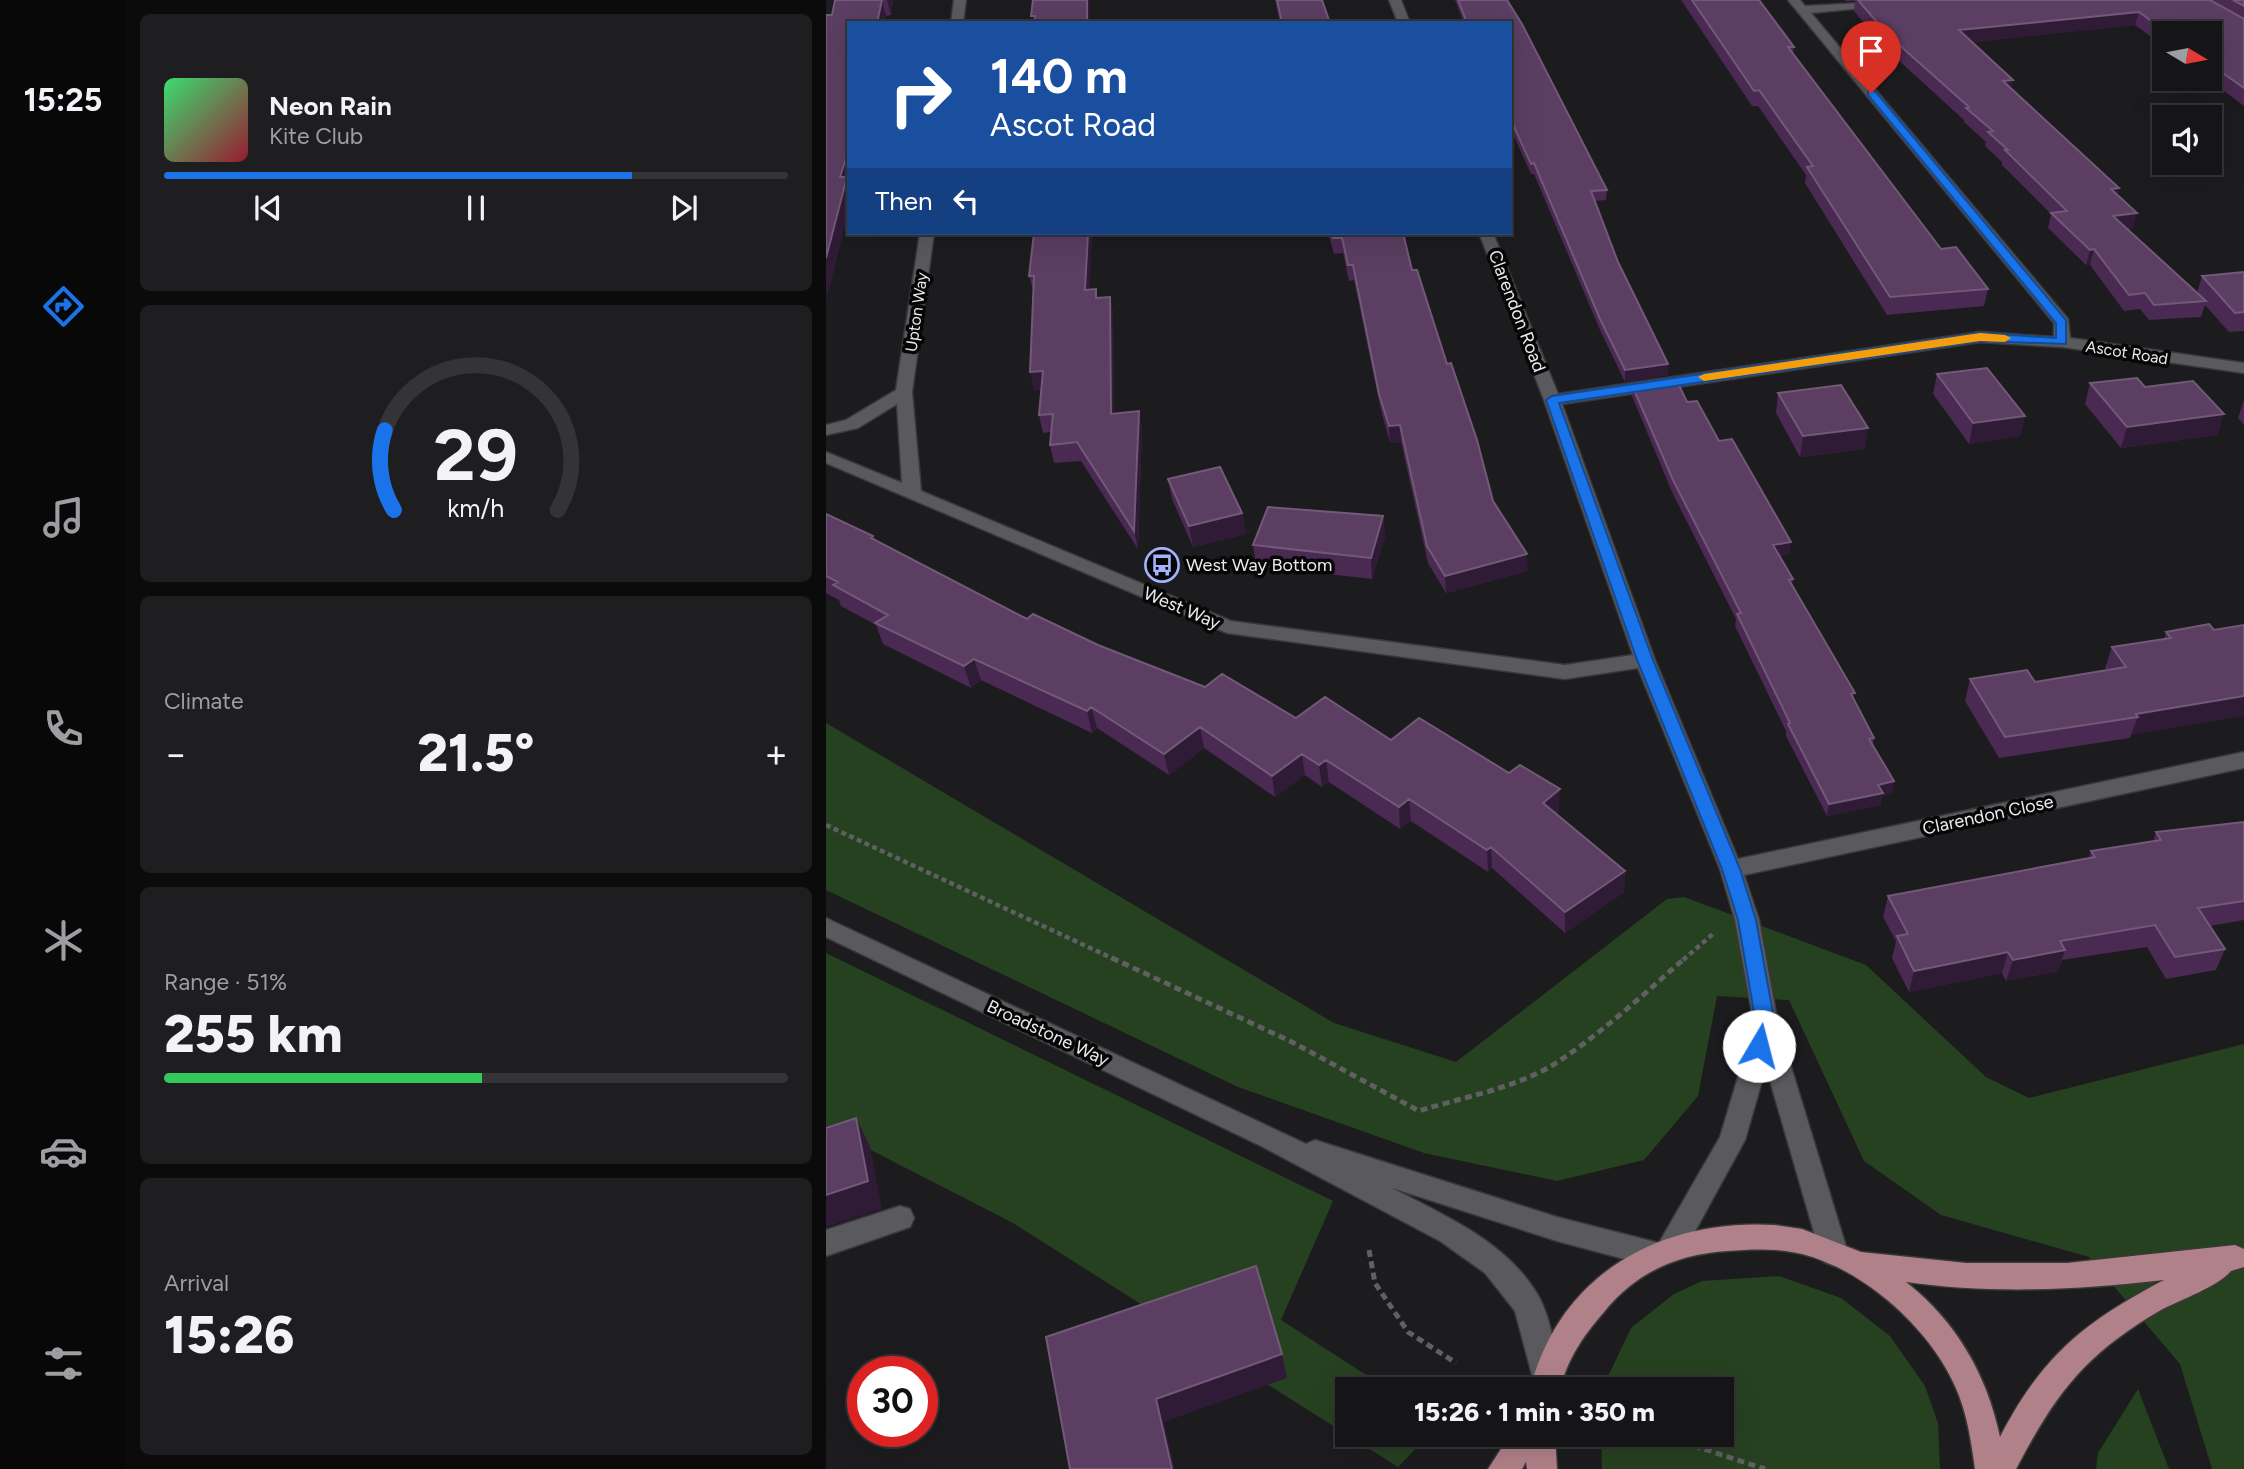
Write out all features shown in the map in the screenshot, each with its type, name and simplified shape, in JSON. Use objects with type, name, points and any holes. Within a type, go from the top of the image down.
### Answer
[{"type":"main road","points":[[1549,1377],[1561,1345],[1603,1288],[1663,1250],[1701,1238],[1777,1237],[1845,1258],[1966,1276],[2109,1274],[2239,1256]]},
{"type":"main road","points":[[1999,1469],[2047,1385],[2092,1339],[2150,1301],[2239,1256]]},
{"type":"main road","points":[[1845,1258],[1882,1279],[1931,1324],[1960,1364],[1986,1435],[1990,1469]]},
{"type":"main road","points":[[1503,1469],[1519,1447]]},
{"type":"main road","points":[[1541,1447],[1542,1469]]},
{"type":"street","points":[[957,21],[960,0]]},
{"type":"street","points":[[1395,0],[1403,21]]},
{"type":"street","points":[[1798,5],[1914,0]]},
{"type":"street","points":[[1798,5],[2062,322],[2062,342]]},
{"type":"street","name":"Upton Way","points":[[912,495],[904,392],[927,235]]},
{"type":"street","name":"Clarendon Road","points":[[1487,235],[1552,400],[1645,660],[1731,869],[1747,920],[1766,1024],[1845,1258]]},
{"type":"street","name":"Ascot Road","points":[[1552,400],[1980,337],[2062,342],[2244,368]]},
{"type":"street","points":[[826,430],[852,424],[904,392]]},
{"type":"street","name":"West Way","points":[[826,457],[1227,627],[1564,672],[1645,660]]},
{"type":"street","name":"Clarendon Close","points":[[1731,869],[2244,760]]},
{"type":"street","name":"Broadstone Way","points":[[826,927],[1270,1138],[1450,1232],[1495,1264],[1528,1305],[1544,1377]]},
{"type":"street","name":"Clarendon Road","points":[[1663,1250],[1732,1140],[1766,1024]]},
{"type":"street","name":"Broadstone Way","points":[[1270,1138],[1422,1183],[1558,1229],[1663,1250]]},
{"type":"street","points":[[826,1243],[900,1218]]},
{"type":"path","points":[[826,825],[1292,1042],[1419,1111],[1525,1078],[1555,1064],[1639,999],[1723,926],[1747,920]]},
{"type":"path","points":[[1370,1250],[1375,1283],[1408,1332],[1456,1363]]},
{"type":"path","points":[[1698,1447],[1766,1469]]},
{"type":"green space","points":[[826,723],[1334,1023],[1456,1062],[1667,899],[1684,897],[1866,965],[1986,1077],[2029,1098],[2244,1044],[2244,1469],[2212,1469],[2180,1364],[2089,1257],[1941,1215],[1864,1161],[1789,1000],[1717,996],[1698,1096],[1644,1160],[1557,1181],[1424,1153],[1238,1087],[826,890]]},
{"type":"green space","points":[[826,953],[1333,1201],[1281,1320],[1369,1377],[1335,1377],[1335,1427],[1013,1223],[826,1127]]},
{"type":"green space","points":[[1779,1276],[1841,1298],[1890,1336],[1925,1386],[1938,1423],[1940,1469],[1602,1469],[1601,1447],[1734,1447],[1734,1377],[1608,1377],[1631,1328],[1674,1294],[1702,1281]]},
{"type":"green space","points":[[2138,1389],[2169,1469],[2096,1469],[2098,1453]]},
{"type":"green space","points":[[1366,1447],[1417,1447],[1398,1467]]},
{"type":"building","points":[[835,0],[882,0],[877,21],[847,21],[847,155],[840,177],[847,177],[826,258],[826,15],[832,15]]},
{"type":"building","points":[[1033,0],[1087,0],[1087,21],[1034,21],[1035,16],[1031,16]]},
{"type":"building","points":[[1277,0],[1322,0],[1329,21],[1282,21]]},
{"type":"building","points":[[1458,0],[1507,0],[1522,24],[1607,190],[1591,191],[1618,262],[1668,364],[1625,370],[1600,319],[1534,163],[1531,164],[1512,122],[1512,21],[1466,21]]},
{"type":"building","points":[[1692,0],[1759,0],[1794,47],[1788,47],[1941,249],[1956,247],[1988,289],[1890,297],[1807,167],[1813,166],[1759,90],[1754,91]]},
{"type":"building","points":[[1858,0],[2210,0],[2244,19],[2244,88],[2222,72],[2222,21],[2152,21],[2139,12],[1959,30],[2013,80],[2003,81],[2119,188],[2111,189],[2137,213],[2113,216],[2206,301],[2154,305],[2145,293],[2129,295],[2094,249],[2090,250],[2051,213],[2067,211],[1988,132],[1993,131],[1887,34]]},
{"type":"building","points":[[2233,0],[2244,0],[2244,6]]},
{"type":"building","points":[[1034,235],[1088,235],[1085,290],[1096,289],[1096,298],[1110,297],[1111,414],[1139,411],[1134,531],[1077,442],[1050,445],[1053,414],[1039,415],[1043,371],[1030,372],[1034,276],[1029,276]]},
{"type":"building","points":[[1332,235],[1403,235],[1412,270],[1417,270],[1447,364],[1451,363],[1477,440],[1493,501],[1527,554],[1445,576],[1427,546],[1400,425],[1389,426],[1379,394],[1353,265],[1348,265],[1342,238],[1333,238]]},
{"type":"building","points":[[2244,272],[2244,312],[2235,313],[2202,276]]},
{"type":"building","points":[[1987,368],[2025,416],[1973,423],[1937,374]]},
{"type":"building","points":[[2137,378],[2145,387],[2193,381],[2224,414],[2127,427],[2090,383]]},
{"type":"building","points":[[1676,379],[1687,402],[1697,401],[1719,441],[1732,439],[1791,542],[1773,545],[1793,579],[1789,580],[1855,693],[1851,694],[1874,738],[1869,739],[1894,781],[1878,785],[1883,793],[1829,804],[1788,724],[1790,723],[1737,614],[1741,613],[1673,480],[1632,385]]},
{"type":"building","points":[[1841,385],[1868,428],[1803,436],[1778,393]]},
{"type":"building","points":[[1220,467],[1242,513],[1189,526],[1168,479]]},
{"type":"building","points":[[1268,507],[1383,516],[1371,558],[1253,545]]},
{"type":"building","points":[[826,514],[873,536],[871,538],[1027,619],[1033,614],[1098,645],[1205,687],[1222,674],[1296,718],[1325,697],[1391,740],[1419,718],[1509,773],[1520,765],[1560,789],[1543,803],[1625,871],[1565,912],[1491,847],[1487,850],[1409,799],[1399,807],[1326,760],[1319,765],[1302,754],[1272,776],[1200,727],[1164,754],[1091,707],[1087,711],[974,659],[964,666],[875,623],[888,615],[833,585],[838,582],[826,576]]},
{"type":"building","points":[[2209,624],[2214,630],[2244,625],[2244,696],[2136,714],[2138,717],[2005,737],[1970,679],[2027,670],[2035,682],[2126,667],[2112,647],[2171,638],[2166,632]]},
{"type":"building","points":[[2244,822],[2244,901],[2198,908],[2225,949],[2175,957],[2155,925],[2060,941],[2065,950],[2013,960],[2008,952],[1914,971],[1897,936],[1908,934],[1888,896],[2095,857],[2091,851],[2161,840],[2156,832]]},
{"type":"building","points":[[856,1118],[868,1181],[826,1195],[826,1128]]},
{"type":"building","points":[[1256,1266],[1282,1354],[1156,1399],[1172,1469],[1070,1469],[1046,1337]]},
{"type":"slow traffic","points":[[1704,377],[1980,337],[2005,338]]},
{"type":"place","name":"West Way Bottom","points":[[1162,565]]},
{"type":"route","points":[[1759,1046],[1766,1024],[1747,920],[1731,869],[1645,660],[1552,400],[1980,337],[2062,342],[2062,322],[1871,93]]}]
